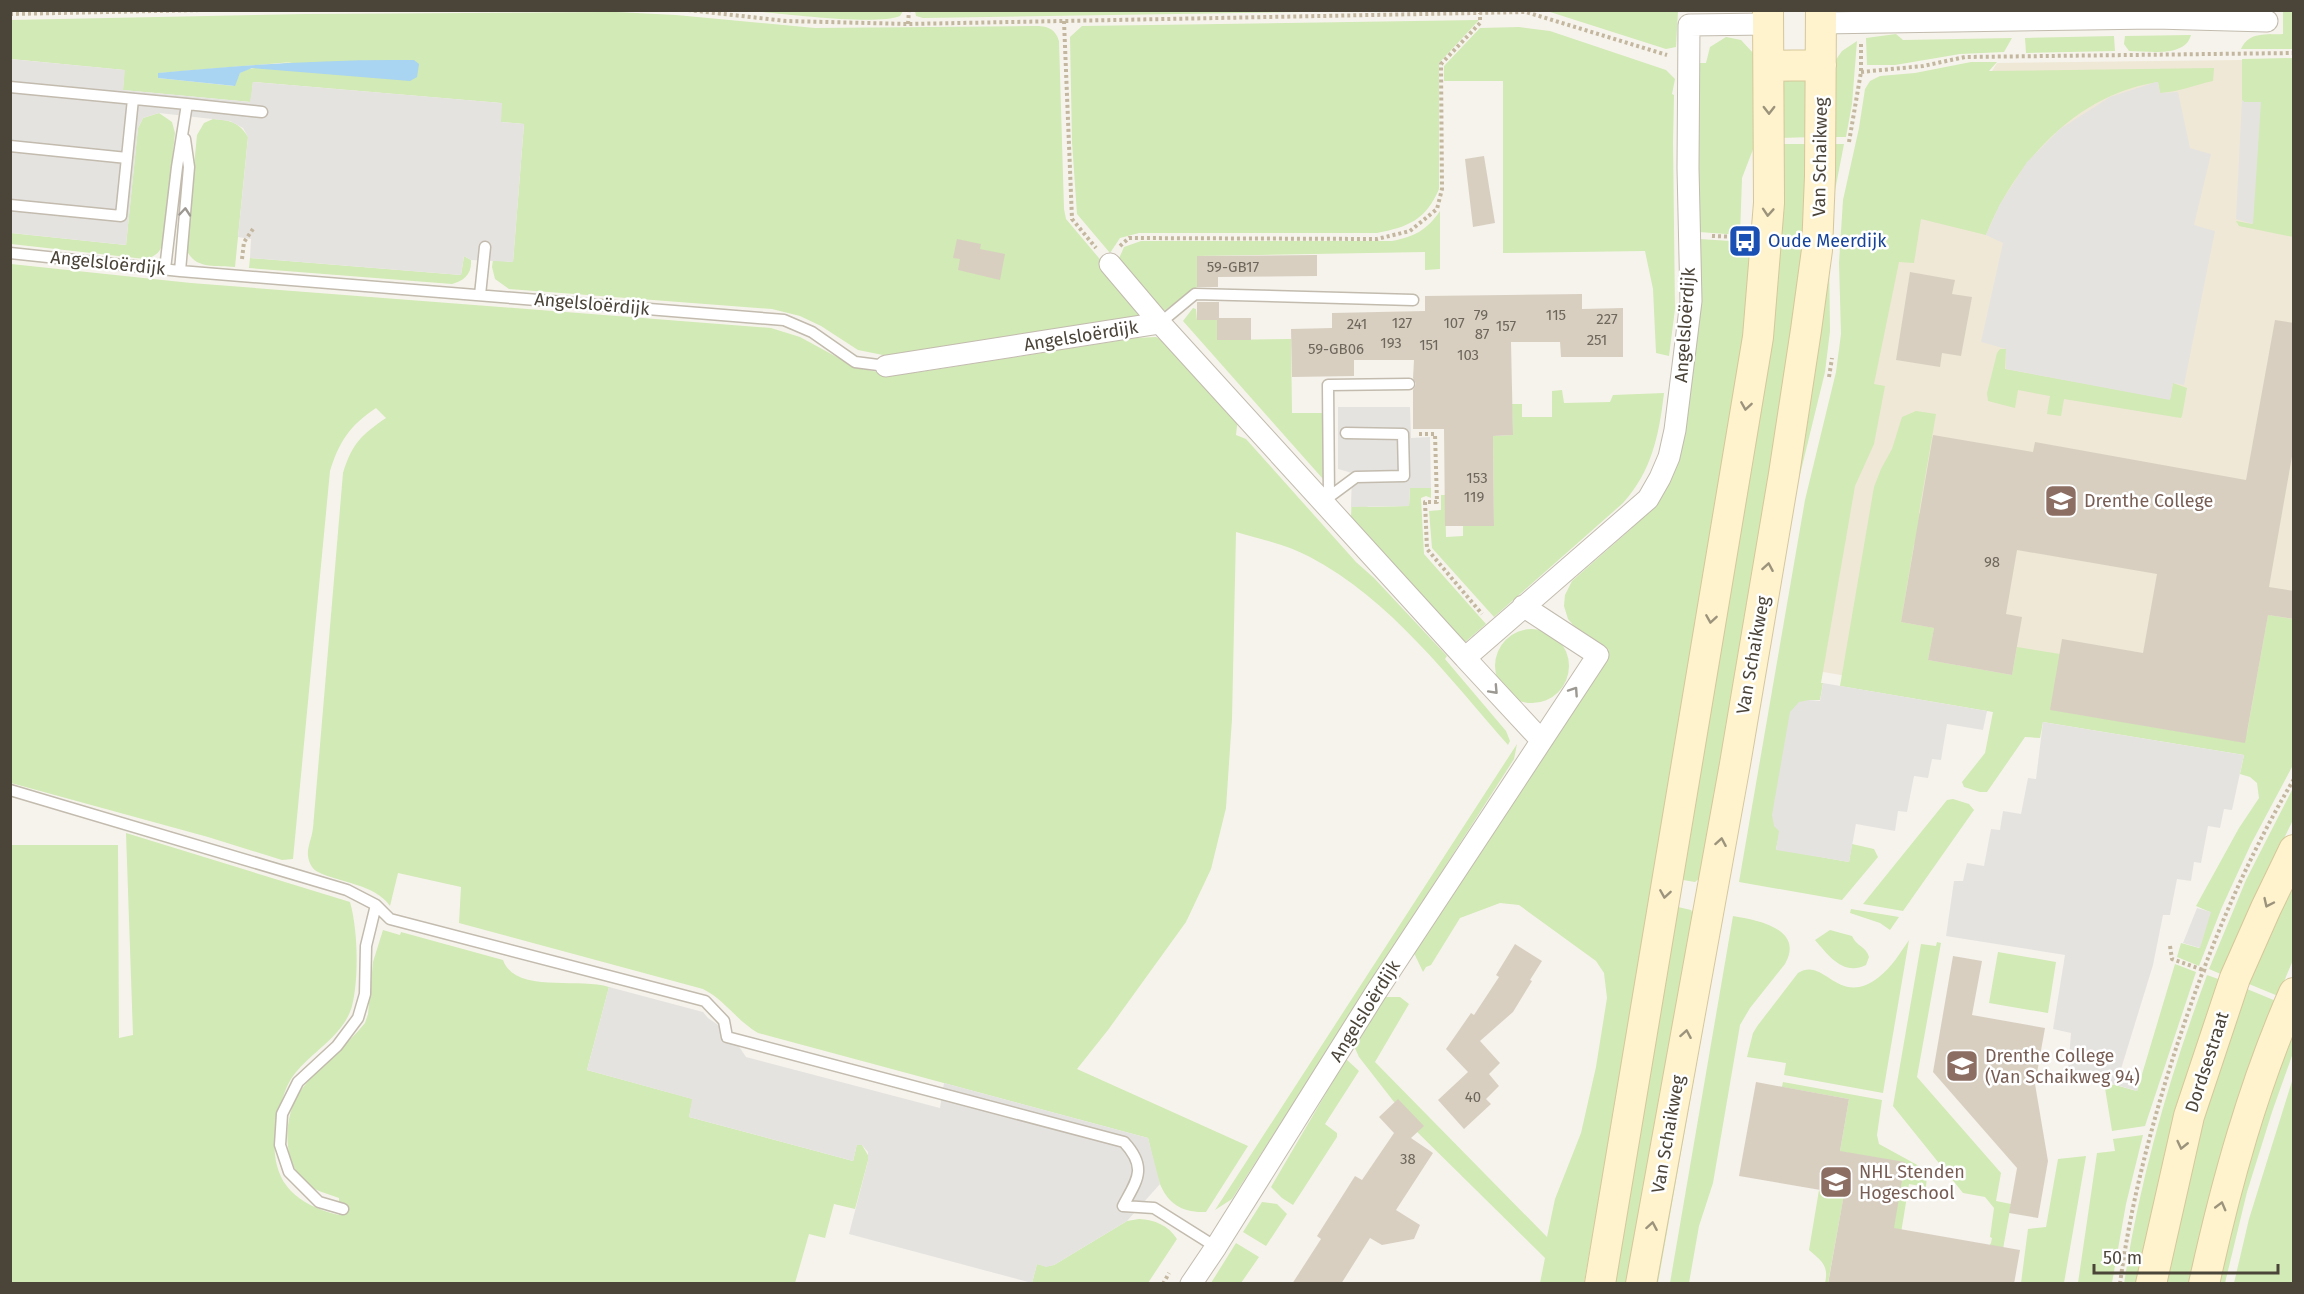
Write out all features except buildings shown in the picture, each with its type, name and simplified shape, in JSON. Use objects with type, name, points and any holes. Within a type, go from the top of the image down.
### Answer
[{"type":"street","points":[[1821,17],[2155,14],[2267,21]]},
{"type":"street","name":"Angelsloërdijk","points":[[1465,658],[1648,499],[1660,478],[1669,457],[1675,430],[1691,301],[1689,25],[1768,17]]},
{"type":"street","points":[[1600,1284],[1758,337],[1769,203],[1768,17]]},
{"type":"street","name":"Van Schaikweg","points":[[1641,1284],[1739,741],[1806,330],[1818,229],[1821,176],[1821,17]]},
{"type":"street","points":[[1769,66],[1821,66]]},
{"type":"street","name":"Angelsloërdijk","points":[[1110,264],[1160,323],[1326,499],[1465,658],[1541,740]]},
{"type":"street","name":"Angelsloërdijk","points":[[886,366],[1160,323]]},
{"type":"street","name":"Angelsloërdijk","points":[[1191,1284],[1376,992],[1598,655],[1523,606]]},
{"type":"street","name":"Dordsestraat","points":[[2151,1284],[2189,1116],[2235,978],[2294,850]]},
{"type":"street","points":[[2204,1284],[2220,1211],[2244,1125],[2281,1022],[2294,993]]},
{"type":"lane","points":[[10,87],[262,112]]},
{"type":"lane","points":[[10,205],[122,216],[133,99]]},
{"type":"lane","points":[[165,269],[187,104]]},
{"type":"lane","points":[[180,271],[189,167],[184,129]]},
{"type":"lane","points":[[10,146],[127,158]]},
{"type":"lane","points":[[480,295],[485,247]]},
{"type":"lane","name":"Angelsloërdijk","points":[[10,253],[180,271],[784,320],[812,332],[855,362],[886,366]]},
{"type":"lane","points":[[1160,323],[1195,294],[1413,300]]},
{"type":"lane","points":[[1326,499],[1328,385],[1409,384]]},
{"type":"lane","points":[[1326,499],[1356,477],[1404,476],[1403,434],[1346,433]]},
{"type":"lane","points":[[10,790],[347,890],[376,904],[390,919],[705,1001],[724,1021],[727,1037],[1124,1142],[1134,1153],[1139,1177],[1123,1206],[1154,1208],[1216,1247]]},
{"type":"lane","points":[[342,1209],[319,1202],[289,1172],[280,1145],[282,1114],[298,1082],[337,1046],[358,1018],[365,994],[366,946],[376,904]]},
{"type":"path","points":[[10,14],[203,10]]},
{"type":"path","points":[[688,10],[786,21],[908,24],[1526,11],[1672,56],[1689,58]]},
{"type":"path","points":[[908,24],[909,10]]},
{"type":"path","points":[[1110,264],[1115,249],[1129,238],[1377,238],[1410,231],[1437,209],[1442,189],[1442,64],[1480,23],[1480,13]]},
{"type":"path","points":[[1064,21],[1072,219],[1110,264]]},
{"type":"path","points":[[1861,72],[1923,66],[1965,57],[2294,53]]},
{"type":"path","points":[[240,276],[244,242],[253,230]]},
{"type":"path","points":[[1690,235],[1745,237]]},
{"type":"path","points":[[1403,434],[1435,434],[1437,502],[1425,502],[1427,549],[1496,630]]},
{"type":"shaded area","points":[[10,59],[125,70],[123,90],[250,102],[253,82],[502,103],[501,122],[524,124],[513,262],[471,260],[464,256],[461,275],[250,258],[251,239],[238,237],[248,137],[243,128],[230,121],[159,113],[143,118],[138,128],[126,245],[11,233]]},
{"type":"shaded area","name":"Drenthe College","points":[[2241,60],[2293,66],[2294,742],[2288,752],[1800,668],[1892,231],[1997,63]]},
{"type":"shaded area","points":[[2158,82],[2160,93],[2178,92],[2190,148],[2211,154],[2194,225],[2215,231],[2184,385],[2173,383],[2170,400],[2006,369],[2006,349],[1981,342],[2003,243],[1986,235],[2000,204],[2027,162],[2060,129],[2110,97]]},
{"type":"shaded area","points":[[2242,100],[2261,102],[2253,224],[2236,219]]},
{"type":"shaded area","points":[[1338,407],[1410,407],[1411,438],[1430,437],[1431,488],[1410,488],[1409,506],[1351,507],[1352,473],[1338,469]]},
{"type":"shaded area","points":[[1823,683],[1987,711],[1983,730],[1947,724],[1941,760],[1932,759],[1928,778],[1914,776],[1907,812],[1898,811],[1895,831],[1856,824],[1849,862],[1776,850],[1779,831],[1774,826],[1772,815],[1790,712],[1799,702],[1820,701]]},
{"type":"shaded area","points":[[2043,722],[2244,755],[2232,810],[2224,809],[2220,828],[2208,826],[2201,863],[2194,862],[2191,881],[2177,879],[2170,915],[2163,915],[2153,965],[2121,1069],[2141,1075],[2137,1091],[2068,1071],[2071,1033],[2053,1029],[2065,955],[1946,936],[1954,881],[1963,881],[1967,863],[1984,866],[1991,829],[2000,830],[2003,811],[2021,814],[2028,778],[2036,779]]},
{"type":"shaded area","points":[[2197,908],[2211,912],[2200,948],[2183,943]]},
{"type":"shaded area","points":[[609,987],[703,1012],[730,1033],[746,1057],[940,1108],[944,1083],[1148,1138],[1160,1184],[1127,1221],[1054,1265],[1046,1267],[1037,1264],[1032,1283],[849,1234],[868,1161],[868,1152],[862,1145],[857,1145],[853,1161],[689,1117],[692,1099],[587,1070]]},
{"type":"green space","points":[[915,10],[1364,11],[923,18],[916,16]]},
{"type":"green space","points":[[750,11],[903,11],[900,16],[870,20]]},
{"type":"green space","points":[[1547,11],[1678,11],[1676,47],[1666,49]]},
{"type":"green space","points":[[2283,11],[2293,11],[2293,49],[2241,49],[2244,43],[2254,37],[2265,34],[2283,34]]},
{"type":"green space","points":[[616,12],[676,15],[815,28],[1047,27],[1055,33],[1059,41],[1066,219],[1142,309],[1138,320],[888,356],[858,350],[821,326],[800,316],[772,309],[509,289],[495,279],[492,267],[493,260],[513,262],[524,124],[501,122],[501,103],[253,82],[251,102],[123,90],[124,70],[11,59],[10,20],[306,14]],"holes":[[[292,62],[248,69],[240,73],[234,86],[158,78],[159,73]]]},
{"type":"green space","points":[[1479,20],[1439,63],[1439,189],[1434,200],[1422,215],[1407,225],[1377,233],[1139,233],[1120,238],[1110,253],[1077,214],[1072,142],[1070,37],[1082,26]]},
{"type":"green space","points":[[1519,27],[1550,31],[1666,70],[1675,79],[1672,94],[1674,95],[1675,309],[1669,356],[1656,353],[1653,289],[1645,251],[1503,253],[1503,81],[1444,81],[1444,66],[1480,28]]},
{"type":"green space","points":[[1896,34],[1903,40],[2012,38],[2004,52],[1960,54],[1895,65],[1867,65],[1866,38]]},
{"type":"green space","points":[[2191,35],[2181,47],[2165,52],[2129,51],[2124,44],[2125,36]]},
{"type":"green space","points":[[2114,36],[2115,51],[2026,53],[2025,38]]},
{"type":"green space","points":[[1726,37],[1741,40],[1754,54],[1757,139],[1742,178],[1740,235],[1699,232],[1697,146],[1700,63],[1706,63],[1710,47]]},
{"type":"green space","points":[[1857,41],[1852,104],[1846,137],[1829,137],[1835,61],[1842,51]]},
{"type":"green space","points":[[2293,58],[2293,237],[2239,226],[2236,221],[2252,224],[2260,102],[2242,100],[2242,59]]},
{"type":"green space","points":[[1971,62],[1997,62],[1989,71],[2214,68],[2213,81],[2160,93],[2158,82],[2129,89],[2101,101],[2076,116],[2052,136],[2032,158],[1998,208],[1986,235],[1921,219],[1914,263],[1899,262],[1874,384],[1885,386],[1874,444],[1855,486],[1820,700],[1809,700],[1776,849],[1849,862],[1852,844],[1874,849],[1878,857],[1842,900],[1739,882],[1805,500],[1836,372],[1841,334],[1839,263],[1843,200],[1865,89],[1870,81],[1880,76],[1915,73]]},
{"type":"green space","points":[[1814,75],[1815,137],[1779,138],[1777,76]]},
{"type":"green space","points":[[159,113],[172,122],[175,133],[164,237],[161,249],[156,254],[145,259],[11,244],[11,233],[126,245],[138,128],[143,118]]},
{"type":"green space","points":[[213,119],[234,123],[248,137],[235,267],[200,263],[190,256],[186,249],[197,135],[204,123]]},
{"type":"green space","points":[[1779,144],[1815,144],[1810,262],[1700,878],[1695,882],[1683,880],[1679,876]]},
{"type":"green space","points":[[1829,144],[1844,144],[1832,206],[1829,258],[1830,331],[1825,372],[1797,487]]},
{"type":"green space","points":[[1440,211],[1440,269],[1425,270],[1425,252],[1197,256],[1197,287],[1161,313],[1117,263],[1124,247],[1141,241],[1392,241],[1419,232]]},
{"type":"green space","points":[[1699,239],[1747,242],[1755,274],[1732,440],[1584,1283],[1540,1283],[1545,1258],[1406,1121],[1405,1116],[1359,1057],[1354,1046],[1385,997],[1400,997],[1409,1004],[1375,1062],[1547,1237],[1555,1199],[1581,1133],[1596,1067],[1607,998],[1604,973],[1596,961],[1519,905],[1500,903],[1460,918],[1431,965],[1423,972],[1414,953],[1609,650],[1574,626],[1568,619],[1564,606],[1565,595],[1572,581],[1631,529],[1656,501]]},
{"type":"green space","points":[[464,256],[471,260],[470,270],[463,279],[452,284],[249,268],[250,258],[461,275]]},
{"type":"green space","points":[[11,264],[191,283],[771,328],[800,337],[857,368],[889,374],[920,372],[1136,338],[1156,337],[1164,341],[1238,417],[1236,435],[1246,439],[1356,562],[1374,578],[1447,656],[1445,659],[1506,731],[1510,741],[1508,745],[1441,667],[1366,594],[1339,574],[1310,557],[1236,532],[1232,719],[1226,808],[1211,869],[1186,922],[1077,1069],[1248,1146],[1206,1212],[1190,1211],[1169,1199],[1162,1189],[1148,1138],[758,1033],[703,989],[459,923],[461,887],[398,873],[390,906],[376,893],[366,888],[327,876],[314,869],[309,861],[308,853],[313,828],[343,473],[358,441],[386,418],[376,408],[352,428],[337,451],[330,471],[293,859],[282,860],[208,837],[11,783]]},
{"type":"green space","points":[[1193,308],[1196,309],[1197,320],[1217,320],[1217,340],[1291,339],[1292,413],[1322,413],[1323,479],[1183,321]]},
{"type":"green space","points":[[2000,349],[2006,349],[2005,369],[2170,399],[2173,383],[2187,388],[2182,416],[2181,418],[2064,399],[2061,416],[2047,414],[2050,396],[2018,390],[2015,408],[1988,401],[1987,393]]},
{"type":"green space","points":[[1562,390],[1564,403],[1610,402],[1613,395],[1664,393],[1660,423],[1652,452],[1641,478],[1623,503],[1494,617],[1432,548],[1429,511],[1441,510],[1441,495],[1445,495],[1446,537],[1463,536],[1463,526],[1494,526],[1493,436],[1513,435],[1512,404],[1522,404],[1522,417],[1552,417],[1552,391]]},
{"type":"green space","points":[[1916,411],[1936,414],[1919,513],[1947,549],[1914,544],[1901,622],[1934,628],[1928,660],[2012,675],[2017,647],[2060,654],[2247,733],[2268,615],[2293,619],[2293,765],[2251,844],[2222,907],[2199,966],[2177,957],[2181,943],[2199,948],[2210,912],[2196,906],[2239,828],[2259,798],[2257,783],[2250,777],[2240,774],[2244,755],[2043,722],[2040,738],[2025,737],[1987,792],[1980,792],[1964,787],[1962,782],[1985,753],[1993,712],[1840,686],[1874,487],[1892,449],[1902,417]]},
{"type":"green space","points":[[1410,488],[1431,488],[1431,498],[1426,496],[1421,498],[1424,554],[1486,624],[1464,643],[1351,517],[1352,493],[1368,507],[1409,506]]},
{"type":"green space","points":[[1532,629],[1546,632],[1558,640],[1566,652],[1569,666],[1566,680],[1558,692],[1546,700],[1532,703],[1518,700],[1506,692],[1498,680],[1495,666],[1498,652],[1506,640],[1518,632]]},
{"type":"green space","points":[[1517,744],[1514,759],[1232,1199],[1215,1210]]},
{"type":"green space","points":[[2293,788],[2293,820],[2223,975],[2209,969],[2246,880]]},
{"type":"green space","points":[[1953,799],[1969,804],[1974,810],[1903,911],[1863,904],[1947,800]]},
{"type":"green space","points":[[126,833],[350,902],[357,954],[352,1006],[341,1027],[291,1079],[277,1122],[275,1157],[279,1172],[285,1184],[306,1203],[339,1215],[339,1198],[310,1186],[298,1174],[292,1163],[287,1138],[291,1112],[301,1090],[308,1081],[365,1023],[368,1014],[373,962],[383,930],[400,935],[401,932],[503,960],[510,971],[534,981],[596,984],[609,987],[587,1070],[693,1099],[689,1117],[853,1161],[857,1144],[862,1145],[869,1157],[855,1209],[834,1204],[825,1238],[809,1234],[795,1283],[11,1283],[10,845],[118,845],[119,1038],[133,1035]]},
{"type":"green space","points":[[2293,881],[2293,960],[2278,996],[2249,984]]},
{"type":"green space","points":[[1678,907],[1691,910],[1694,916],[1629,1283],[1608,1284],[1674,909]]},
{"type":"green space","points":[[1851,909],[1899,917],[1890,930],[1880,923],[1850,913]]},
{"type":"green space","points":[[1733,916],[1765,923],[1775,928],[1789,942],[1789,952],[1785,964],[1750,1008],[1740,1025],[1713,1183],[1699,1226],[1689,1283],[1670,1283]]},
{"type":"green space","points":[[1721,925],[1658,1283],[1653,1284]]},
{"type":"green space","points":[[1830,930],[1852,936],[1868,953],[1866,965],[1850,968],[1831,958],[1815,940]]},
{"type":"green space","points":[[1909,940],[1883,1093],[1784,1075],[1786,1063],[1747,1057],[1753,1033],[1798,973],[1808,970],[1816,971],[1842,985],[1853,987],[1865,985],[1888,969]]},
{"type":"green space","points":[[1937,942],[1941,943],[1917,1077],[2001,1173],[1996,1201],[2011,1204],[1997,1283],[1988,1248],[1992,1238],[1990,1237],[1994,1208],[1985,1197],[1963,1193],[1893,1106],[1921,944],[1936,946]]},
{"type":"green space","points":[[1998,952],[2056,962],[2048,1013],[1989,1003]]},
{"type":"green space","points":[[2175,964],[2196,972],[2145,1126],[2112,1131],[2104,1082],[2137,1091]]},
{"type":"green space","points":[[2207,975],[2221,980],[2138,1283],[2124,1284],[2139,1205],[2158,1127]]},
{"type":"green space","points":[[2247,989],[2276,1001],[2190,1283],[2165,1284],[2203,1119]]},
{"type":"green space","points":[[2293,1030],[2293,1053],[2247,1192],[2225,1283],[2217,1284],[2233,1219]]},
{"type":"green space","points":[[1346,1059],[1359,1071],[1325,1124],[1337,1133],[1337,1137],[1293,1205],[1271,1187]]},
{"type":"green space","points":[[2293,1078],[2293,1283],[2234,1283],[2249,1219]]},
{"type":"green space","points":[[1783,1082],[1882,1100],[1877,1135],[1879,1144],[1921,1167],[1927,1175],[1926,1187],[1909,1184],[1901,1233],[1901,1256],[1840,1151],[1849,1099],[1782,1087]]},
{"type":"green space","points":[[2143,1135],[2126,1204],[2112,1283],[2078,1283],[2097,1153],[2115,1151],[2113,1139]]},
{"type":"green space","points":[[2086,1156],[2064,1283],[2021,1283],[2028,1229],[2046,1227],[2058,1159]]},
{"type":"green space","points":[[1845,1189],[1828,1283],[1825,1283],[1825,1268],[1818,1257],[1809,1250],[1819,1190],[1832,1192]]},
{"type":"green space","points":[[1262,1202],[1277,1204],[1287,1214],[1266,1246],[1243,1232]]},
{"type":"green space","points":[[1139,1219],[1161,1224],[1177,1239],[1148,1283],[1032,1283],[1037,1264],[1054,1265],[1127,1221]]},
{"type":"green space","points":[[1236,1243],[1259,1257],[1241,1283],[1211,1283]]},
{"type":"water","points":[[350,60],[414,60],[419,64],[417,77],[410,81],[252,68],[240,73],[235,86],[158,78],[158,73],[254,65]]},
{"type":"place","name":"Oude Meerdijk","points":[[1745,241]]},
{"type":"place","name":"Drenthe College","points":[[2061,501]]},
{"type":"place","name":"Drenthe College (Van Schaikweg 94)","points":[[1962,1066]]},
{"type":"place","name":"NHL Stenden Hogeschool","points":[[1836,1182]]}]
